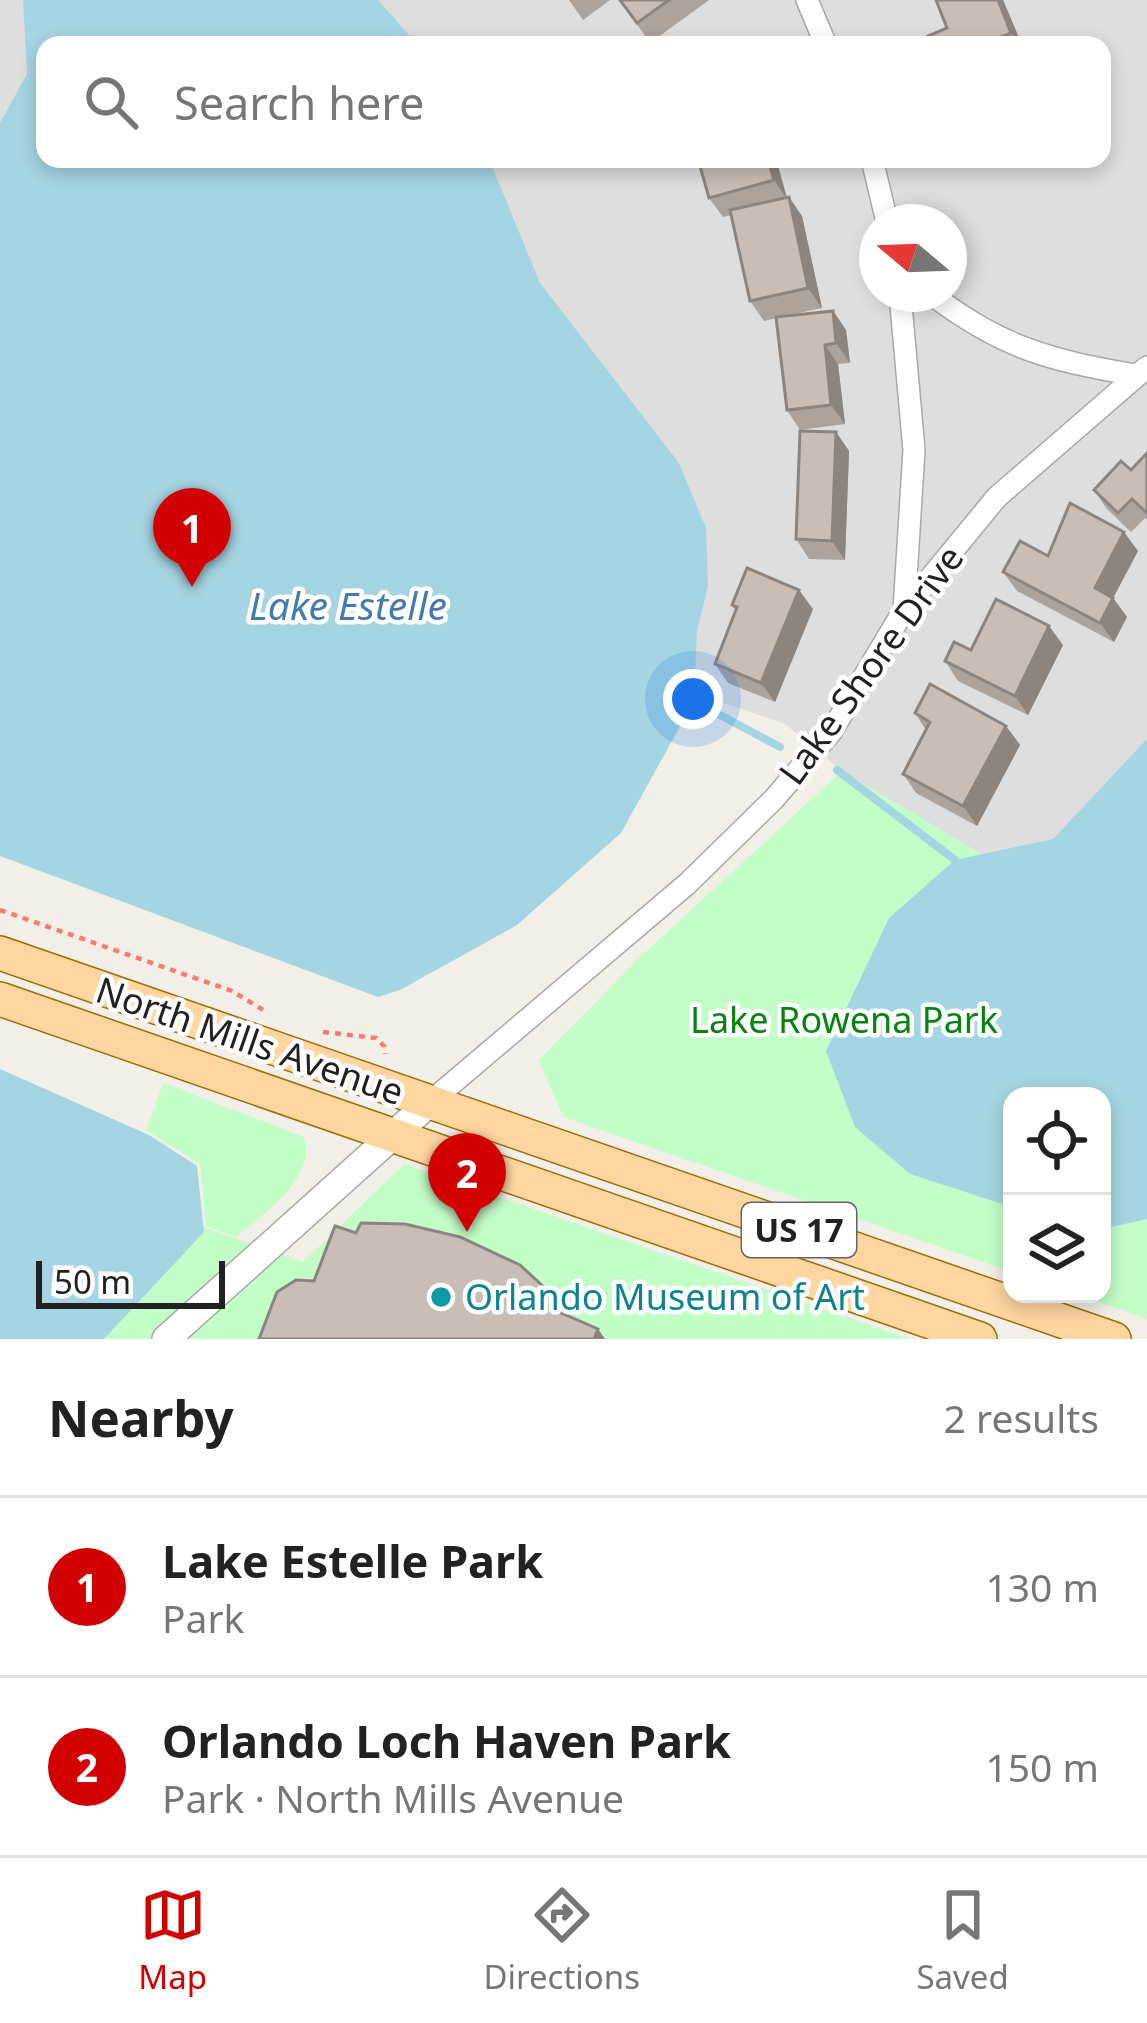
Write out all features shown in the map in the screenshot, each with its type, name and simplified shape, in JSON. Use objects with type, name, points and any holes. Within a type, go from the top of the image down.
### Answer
[{"type":"main road","name":"North Mills Avenue","points":[[0,953],[1114,1339]]},
{"type":"main road","name":"North Mills Avenue","points":[[0,999],[980,1339]]},
{"type":"street","points":[[807,0],[822,36]]},
{"type":"street","points":[[874,168],[883,204]]},
{"type":"street","points":[[902,312],[914,450],[904,610]]},
{"type":"street","points":[[958,312],[1004,343],[1056,362],[1141,371]]},
{"type":"street","name":"Lake Shore Drive","points":[[429,1102],[687,884],[774,799],[831,732],[904,610],[997,497],[1141,371]]},
{"type":"street","points":[[166,1339],[429,1102]]},
{"type":"shaded area","points":[[0,0],[1147,0],[1147,919],[1018,876],[842,771],[785,724],[0,455]]},
{"type":"green space","name":"Lake Rowena Park","points":[[842,771],[1018,876],[1147,919],[1147,1319],[1101,1303],[1111,1303],[1111,1087],[1003,1087],[1003,1269],[563,1117],[539,1060],[640,957]]},
{"type":"green space","points":[[163,1083],[304,1137],[303,1167],[295,1181],[236,1237],[206,1226],[200,1164],[146,1130]]},
{"type":"green space","points":[[404,1164],[910,1339],[0,1339],[0,1314],[128,1201],[303,1262]]},
{"type":"water","name":"Lake Estelle","points":[[23,0],[378,0],[410,36],[36,36],[36,168],[493,168],[540,283],[679,463],[706,528],[708,586],[697,631],[694,701],[621,833],[517,925],[400,990],[378,997],[0,856],[0,123],[27,74]]},
{"type":"water","points":[[1147,739],[1147,1219],[1111,1227],[1111,1087],[1003,1087],[1003,1204],[910,1174],[855,1127],[826,1051],[889,918],[955,860],[1053,839]]},
{"type":"water","points":[[0,1069],[149,1135],[197,1166],[204,1232],[104,1339],[0,1339]]},
{"type":"building","points":[[620,0],[669,0],[637,23]]},
{"type":"building","points":[[936,0],[998,0],[1011,33],[928,36],[947,28]]},
{"type":"building","points":[[701,168],[771,168],[774,180],[709,198]]},
{"type":"building","points":[[789,197],[808,288],[750,301],[730,210]]},
{"type":"building","points":[[833,311],[836,343],[825,345],[831,405],[787,410],[776,317]]},
{"type":"building","points":[[800,431],[836,432],[832,541],[796,539]]},
{"type":"building","points":[[1147,453],[1147,513],[1132,499],[1118,513],[1094,490],[1121,461],[1131,470]]},
{"type":"building","points":[[1070,503],[1124,532],[1095,588],[1113,598],[1100,623],[1003,572],[1020,541],[1048,556]]},
{"type":"building","points":[[747,568],[799,590],[761,683],[715,664]]},
{"type":"building","points":[[996,599],[1049,626],[1015,696],[945,661],[954,642],[971,650]]},
{"type":"building","points":[[930,684],[1006,726],[963,806],[903,774],[930,722],[915,713]]},
{"type":"building","name":"Orlando Museum of Art","points":[[361,1223],[405,1224],[460,1237],[520,1265],[559,1301],[557,1311],[598,1329],[594,1339],[259,1339],[277,1292],[296,1280],[314,1281],[335,1226],[356,1233]]},
{"type":"waterway","points":[[694,701],[780,747]]},
{"type":"waterway","points":[[837,770],[955,860]]},
{"type":"place","name":"Lake Estelle Park","points":[[192,587]]},
{"type":"place","name":"Orlando Loch Haven Park","points":[[467,1232]]},
{"type":"place","name":"Orlando Museum of Art","points":[[441,1297]]}]
